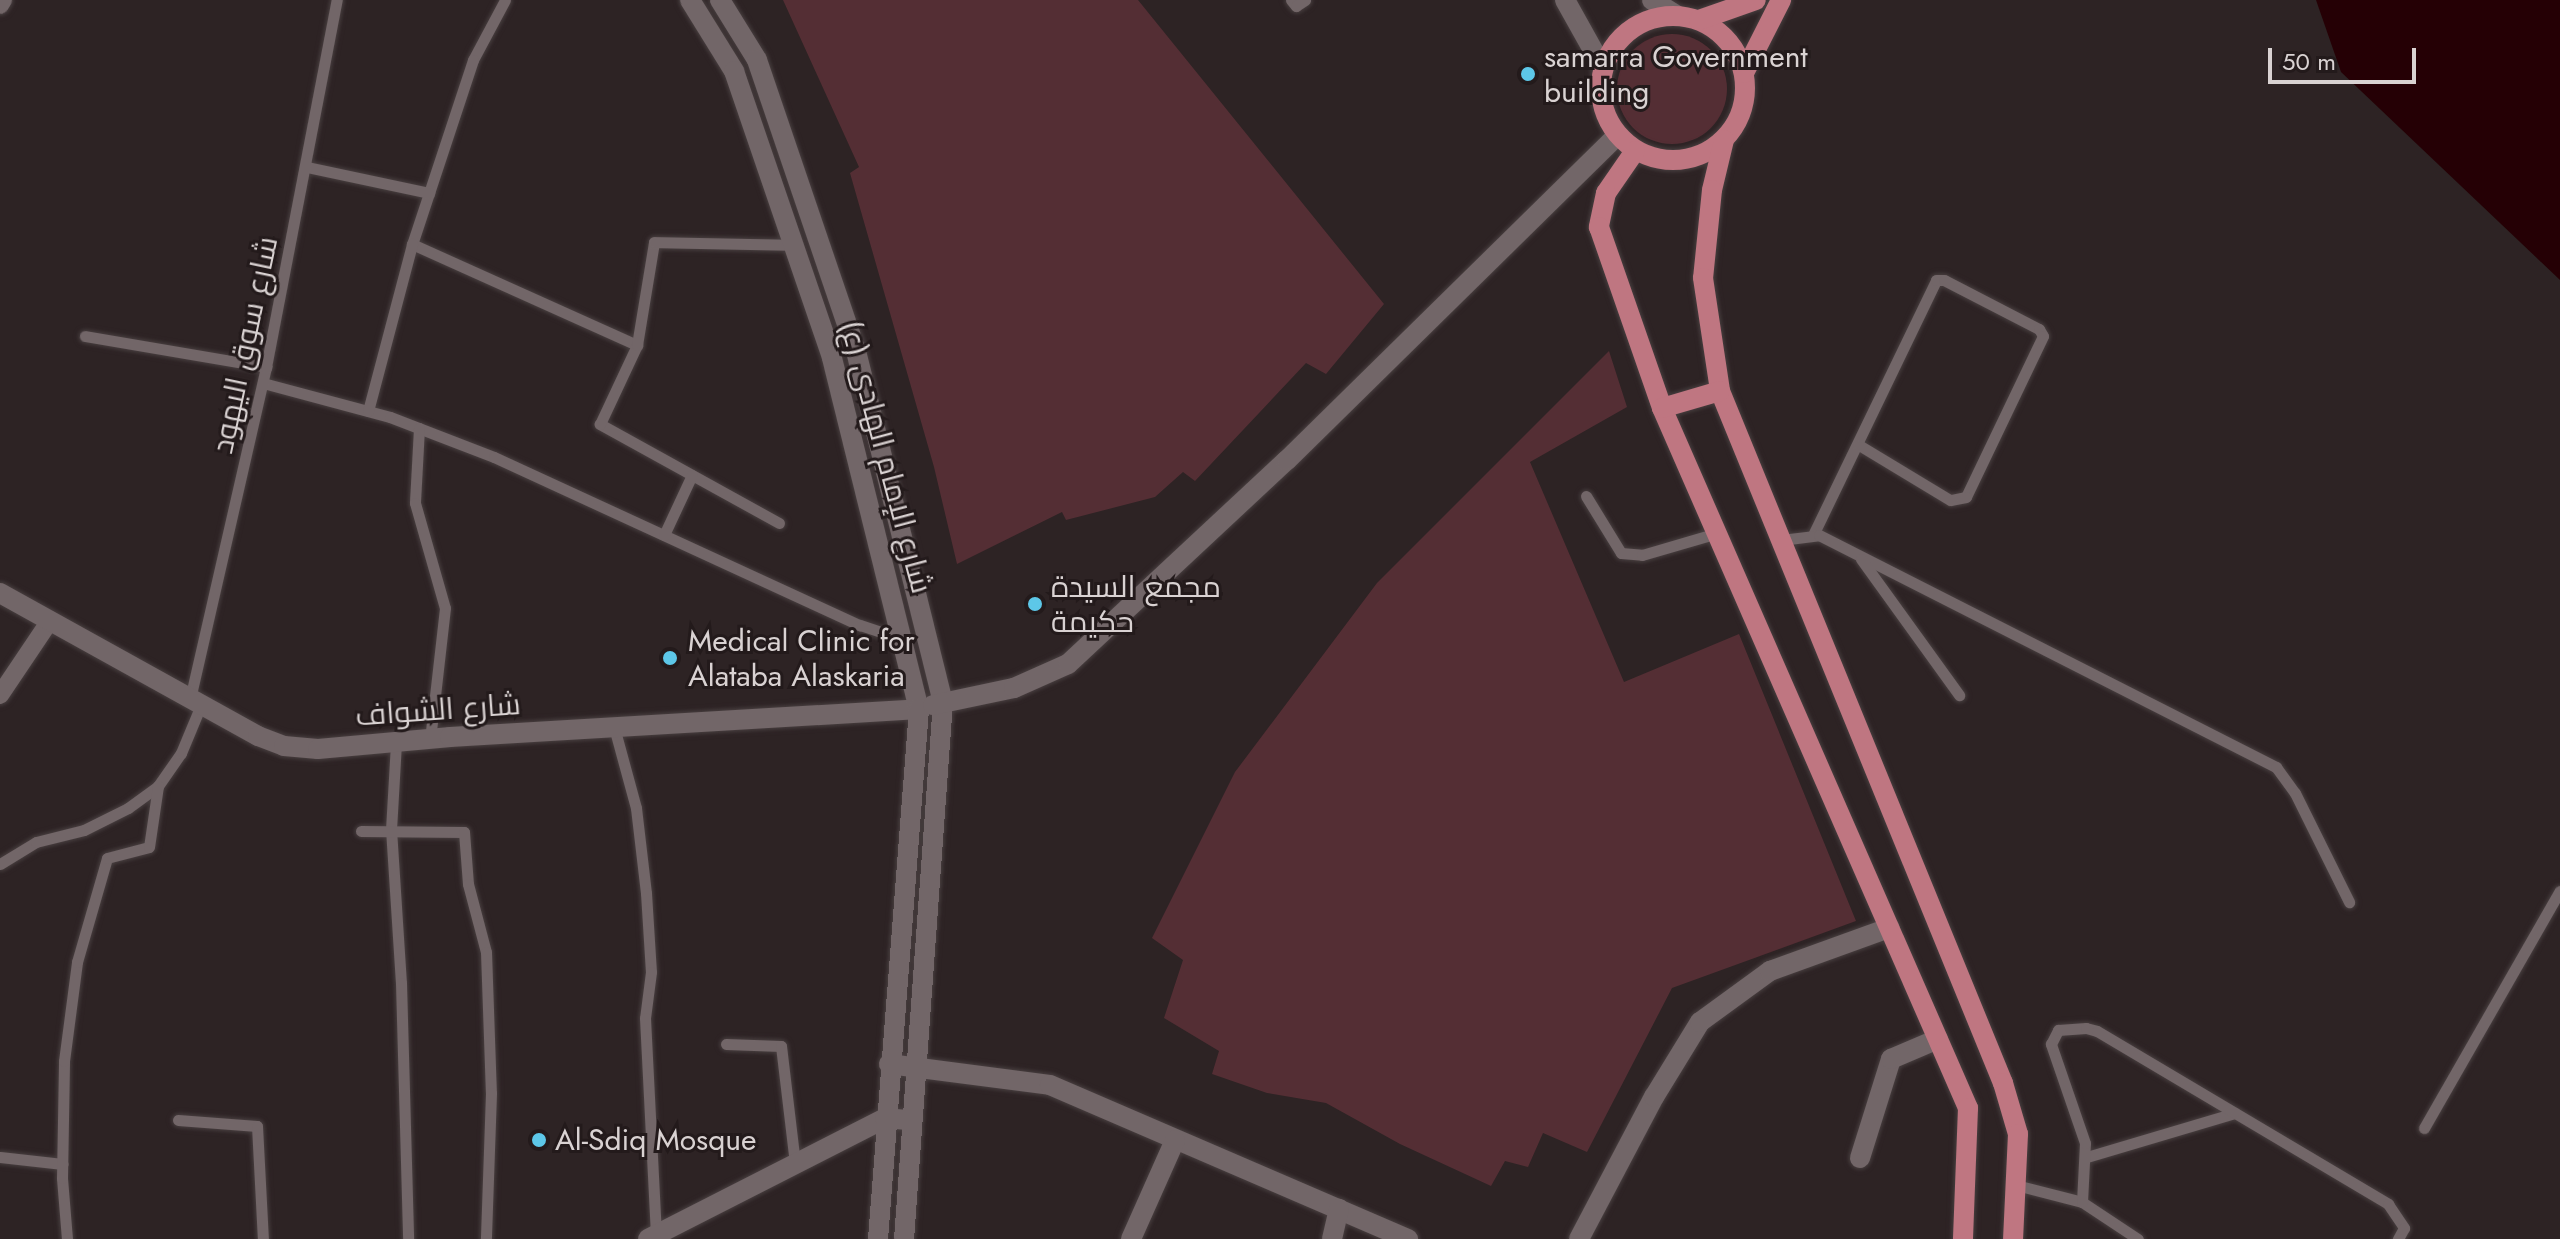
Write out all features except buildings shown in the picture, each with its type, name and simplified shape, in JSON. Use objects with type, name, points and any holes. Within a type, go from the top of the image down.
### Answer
[{"type":"main road","name":"شارع الإمام الهادی (ع)","points":[[690,0],[734,71],[796,245],[832,358],[919,709],[889,1064],[878,1239]]},
{"type":"main road","name":"شارع الإمام الهادی (ع)","points":[[720,0],[757,60],[856,351],[943,702],[910,1120],[904,1239]]},
{"type":"main road","points":[[1565,0],[1603,68]]},
{"type":"main road","points":[[1652,0],[1676,15],[1699,20],[1720,33],[1735,51],[1744,73],[1745,97],[1738,121],[1724,140],[1704,154],[1681,161],[1658,160],[1635,151],[1617,136],[1605,115],[1600,92],[1603,68],[1613,47],[1630,30],[1652,19],[1676,15]]},
{"type":"main road","points":[[1699,20],[1756,0]]},
{"type":"main road","points":[[1744,73],[1781,0]]},
{"type":"main road","name":"شارع الشواف","points":[[0,593],[258,736],[284,746],[318,749],[430,739],[919,709],[1014,688],[1068,664],[1287,460],[1617,136]]},
{"type":"main road","points":[[1724,140],[1712,190],[1703,278],[1720,391],[2003,1083],[2018,1134],[2013,1239]]},
{"type":"main road","points":[[1635,151],[1606,193],[1599,227],[1662,408],[1968,1108],[1963,1239]]},
{"type":"main road","points":[[1662,408],[1720,391]]},
{"type":"main road","points":[[1579,1239],[1654,1097],[1700,1022],[1770,971],[1889,928]]},
{"type":"main road","points":[[1860,1158],[1891,1059],[1938,1039]]},
{"type":"main road","points":[[889,1064],[1050,1085],[1408,1239]]},
{"type":"main road","points":[[652,1237],[885,1118],[910,1120]]},
{"type":"main road","points":[[1131,1239],[1175,1140]]},
{"type":"main road","points":[[1332,1239],[1339,1209]]},
{"type":"street","points":[[0,695],[49,622]]},
{"type":"lane","name":"شارع سوق اليهود","points":[[158,786],[181,753],[196,702],[307,167],[337,0]]},
{"type":"lane","points":[[368,411],[412,244],[473,60],[505,0]]},
{"type":"lane","points":[[1291,0],[1296,6],[1305,0]]},
{"type":"lane","points":[[307,167],[429,193]]},
{"type":"lane","points":[[779,523],[600,424],[637,345],[654,242],[796,245]]},
{"type":"lane","points":[[412,244],[637,345]]},
{"type":"lane","points":[[1813,535],[1936,280],[1944,280],[2039,329],[2042,342],[1966,497],[1950,500],[1859,445]]},
{"type":"lane","points":[[85,336],[266,367]]},
{"type":"lane","points":[[263,383],[368,411],[494,457],[860,625],[902,639]]},
{"type":"lane","points":[[419,428],[415,503],[445,608],[430,739]]},
{"type":"lane","points":[[664,535],[692,475]]},
{"type":"lane","points":[[1586,496],[1621,553],[1642,555],[1717,533]]},
{"type":"lane","points":[[1781,540],[1813,535],[1859,555],[2276,767],[2295,793],[2349,902]]},
{"type":"lane","points":[[1859,555],[1959,695]]},
{"type":"lane","points":[[614,727],[636,808],[646,893],[651,972],[645,1018],[652,1237]]},
{"type":"lane","points":[[396,743],[391,829],[402,997],[408,1239]]},
{"type":"lane","points":[[0,864],[36,842],[84,830],[128,808],[158,786]]},
{"type":"lane","points":[[67,1239],[63,1164],[64,1061],[77,962],[107,858],[149,847],[158,786]]},
{"type":"lane","points":[[361,831],[464,832],[468,884],[487,967],[491,1093],[486,1239]]},
{"type":"lane","points":[[2424,1128],[2560,891]]},
{"type":"lane","points":[[2082,1202],[2087,1157],[2051,1044],[2058,1030],[2097,1031],[2388,1204],[2404,1228],[2398,1239]]},
{"type":"lane","points":[[726,1044],[781,1046],[795,1164]]},
{"type":"lane","points":[[2087,1157],[2235,1113]]},
{"type":"lane","points":[[178,1120],[257,1126],[263,1239]]},
{"type":"lane","points":[[0,1157],[63,1164]]},
{"type":"lane","points":[[2016,1185],[2082,1202],[2138,1239]]},
{"type":"shaded area","points":[[783,0],[1138,0],[1384,304],[1326,374],[1306,363],[1195,481],[1183,472],[1155,497],[1066,520],[1062,512],[957,564],[934,467],[850,173],[859,167]]},
{"type":"shaded area","points":[[2316,0],[2560,0],[2560,280],[2341,72]]},
{"type":"shaded area","points":[[1672,34],[1693,38],[1711,50],[1723,68],[1727,89],[1723,110],[1711,128],[1693,140],[1672,144],[1651,140],[1633,128],[1621,110],[1617,89],[1621,68],[1633,50],[1651,38]]},
{"type":"shaded area","points":[[1609,351],[1627,407],[1530,462],[1624,682],[1739,634],[1856,921],[1672,988],[1587,1152],[1543,1133],[1528,1167],[1505,1161],[1491,1186],[1400,1144],[1326,1103],[1267,1093],[1212,1074],[1219,1051],[1164,1018],[1183,960],[1152,938],[1235,772],[1377,583]]},
{"type":"place","name":"samarra Government building","points":[[1528,74]]},
{"type":"place","name":"مجمع السيدة حكيمة","points":[[1035,604]]},
{"type":"place","name":"Medical Clinic for Alataba Alaskaria","points":[[670,658]]},
{"type":"place","name":"Al-Sdiq Mosque","points":[[539,1140]]}]
